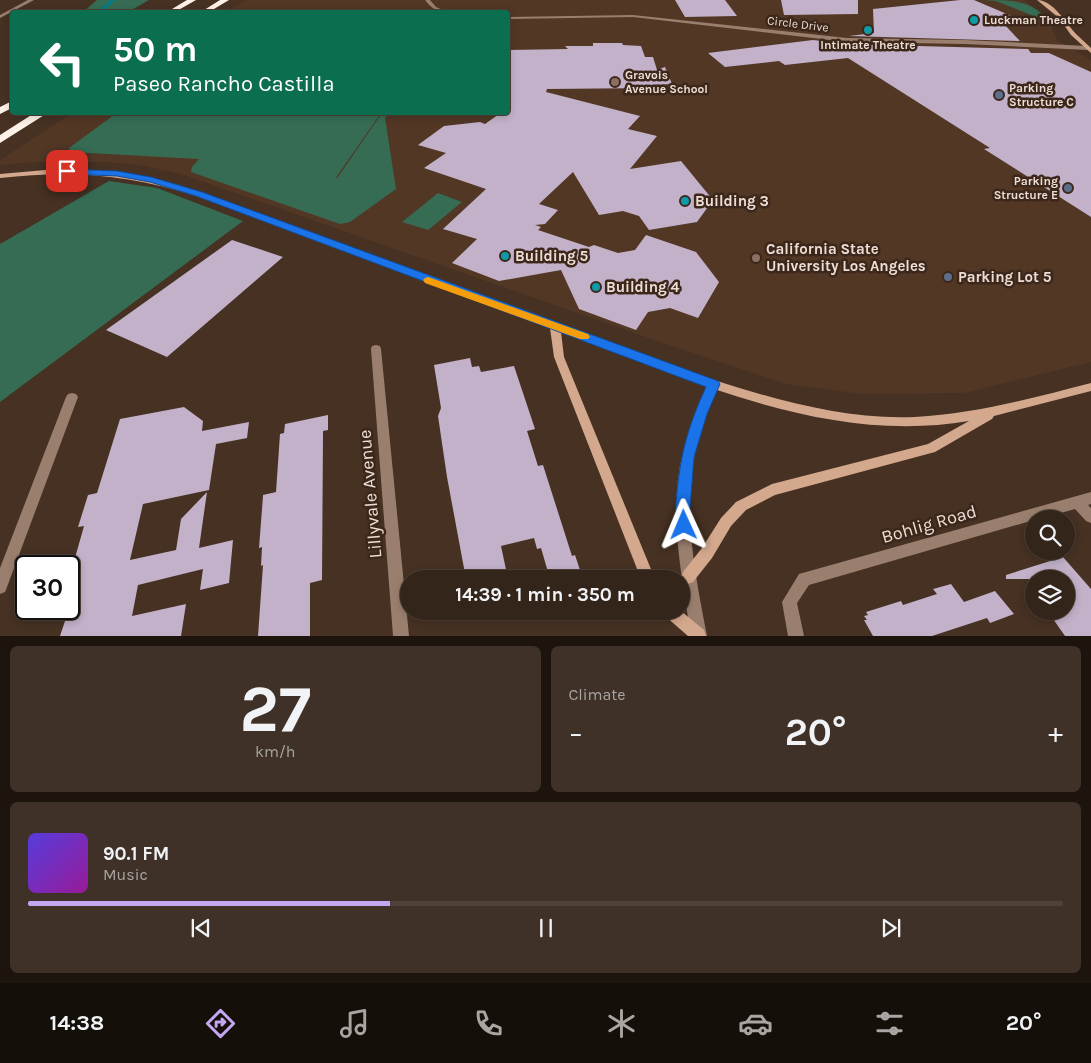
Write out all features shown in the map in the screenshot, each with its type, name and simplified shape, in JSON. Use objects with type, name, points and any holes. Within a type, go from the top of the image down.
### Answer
[{"type":"highway","points":[[174,10],[192,0]]},
{"type":"highway","points":[[208,10],[225,0]]},
{"type":"highway","points":[[0,140],[39,115]]},
{"type":"street","points":[[13,10],[32,0]]},
{"type":"street","points":[[427,0],[434,8],[440,10]]},
{"type":"street","points":[[1039,0],[1061,17],[1073,34],[1089,49]]},
{"type":"street","name":"Circle Drive","points":[[510,18],[633,16],[847,40],[965,42],[1089,49]]},
{"type":"street","points":[[0,176],[51,171],[84,171],[151,180],[199,194],[713,384],[759,400],[802,410],[844,417],[890,421],[940,421],[996,412],[1091,387]]},
{"type":"street","points":[[555,326],[559,357],[644,570]]},
{"type":"street","name":"Lillyvale Avenue","points":[[376,349],[400,636]]},
{"type":"street","points":[[687,570],[683,508],[687,457],[700,414],[713,384]]},
{"type":"street","points":[[0,587],[72,397]]},
{"type":"street","points":[[690,574],[707,553],[726,522],[741,506],[772,490],[931,448],[996,412]]},
{"type":"street","name":"Bohlig Road","points":[[796,636],[788,602],[804,579],[1091,498]]},
{"type":"street","points":[[1077,502],[1091,517]]},
{"type":"street","points":[[690,588],[699,635]]},
{"type":"street","points":[[681,620],[699,635]]},
{"type":"shaded area","name":"California State University Los Angeles","points":[[247,0],[1024,0],[1048,20],[1057,40],[1091,60],[1091,362],[964,393],[862,394],[786,384],[660,342],[181,174],[140,165],[106,162],[33,162],[0,165],[0,160],[69,115],[510,115],[510,10],[228,10]]},
{"type":"green space","points":[[97,0],[149,0],[132,10],[85,10]]},
{"type":"green space","points":[[984,0],[1015,1],[1032,7],[1040,12],[1052,28],[1031,15],[996,1]]},
{"type":"green space","points":[[114,115],[380,115],[335,179],[381,115],[387,115],[385,118],[396,189],[350,222],[340,224],[191,172],[192,167],[199,159],[70,152],[69,148]]},
{"type":"green space","points":[[109,181],[157,188],[243,221],[0,402],[0,244]]},
{"type":"green space","points":[[438,193],[462,202],[428,230],[402,222]]},
{"type":"building","points":[[675,0],[725,0],[737,16],[685,17]]},
{"type":"building","points":[[781,0],[858,0],[858,14],[784,15]]},
{"type":"building","points":[[974,0],[1023,21],[1003,23],[1020,41],[849,36],[874,33],[873,9]]},
{"type":"building","name":"Parking Structure C","points":[[813,40],[847,44],[1028,49],[1031,53],[1049,53],[1091,72],[1091,217],[984,149],[990,148],[848,58],[785,65],[779,61],[725,67],[708,53]]},
{"type":"building","points":[[593,43],[622,43],[623,45],[641,46],[645,57],[653,57],[657,70],[665,67],[672,84],[651,85],[652,88],[547,89],[546,92],[640,116],[628,129],[657,136],[630,169],[681,161],[713,200],[697,222],[649,230],[639,216],[623,211],[599,215],[573,172],[539,204],[558,210],[545,224],[535,225],[541,227],[538,230],[589,247],[594,245],[618,253],[635,250],[646,235],[696,252],[719,282],[698,318],[670,308],[648,312],[636,330],[579,309],[561,270],[499,281],[452,263],[477,239],[443,229],[486,189],[424,168],[446,153],[418,145],[444,126],[480,122],[485,124],[498,115],[510,115],[510,50],[568,49],[565,46],[593,46]]},
{"type":"building","points":[[232,240],[283,257],[167,357],[106,330]]},
{"type":"building","points":[[470,358],[472,367],[479,366],[481,372],[514,366],[535,429],[527,431],[538,466],[543,465],[572,556],[575,555],[580,570],[547,570],[541,548],[537,549],[534,538],[501,546],[506,570],[464,570],[447,477],[438,416],[441,408],[434,365]]},
{"type":"building","points":[[184,407],[203,421],[202,431],[249,422],[247,438],[216,444],[209,490],[143,504],[130,560],[176,550],[181,519],[207,492],[199,548],[233,540],[229,583],[200,590],[203,569],[138,585],[132,616],[186,604],[181,636],[60,636],[65,620],[80,620],[80,555],[76,555],[84,526],[78,527],[88,495],[97,493],[120,419]]},
{"type":"building","points":[[328,415],[328,430],[323,431],[322,580],[310,583],[310,636],[258,636],[263,565],[261,566],[262,547],[259,548],[263,495],[276,492],[280,434],[284,433],[285,424]]},
{"type":"building","points":[[1054,560],[1066,560],[1074,570],[1025,570],[1025,579],[1006,579],[1006,575]]},
{"type":"building","points":[[1075,571],[1091,589],[1091,636],[1065,636],[1054,620],[1075,620]]},
{"type":"building","points":[[951,584],[964,602],[995,591],[1014,614],[990,623],[987,618],[932,636],[873,636],[864,620],[867,620],[864,616],[868,615],[866,612],[901,601],[903,605],[937,594],[933,589]]},
{"type":"waterway","points":[[101,10],[113,0]]},
{"type":"slow traffic","points":[[428,280],[584,337]]},
{"type":"place","name":"Luckman Theatre","points":[[974,20]]},
{"type":"place","name":"Intimate Theatre","points":[[868,30]]},
{"type":"place","name":"Gravois Avenue School","points":[[615,82]]},
{"type":"place","name":"Parking Structure C","points":[[999,95]]},
{"type":"place","name":"Parking Structure E","points":[[1068,188]]},
{"type":"place","name":"Building 3","points":[[685,201]]},
{"type":"place","name":"Building 5","points":[[505,256]]},
{"type":"place","name":"California State University Los Angeles","points":[[756,258]]},
{"type":"place","name":"Parking Lot 5","points":[[948,277]]},
{"type":"place","name":"Building 4","points":[[596,287]]},
{"type":"route","points":[[67,171],[117,174],[151,180],[199,194],[713,384],[700,414],[687,457],[683,508],[684,525]]}]
